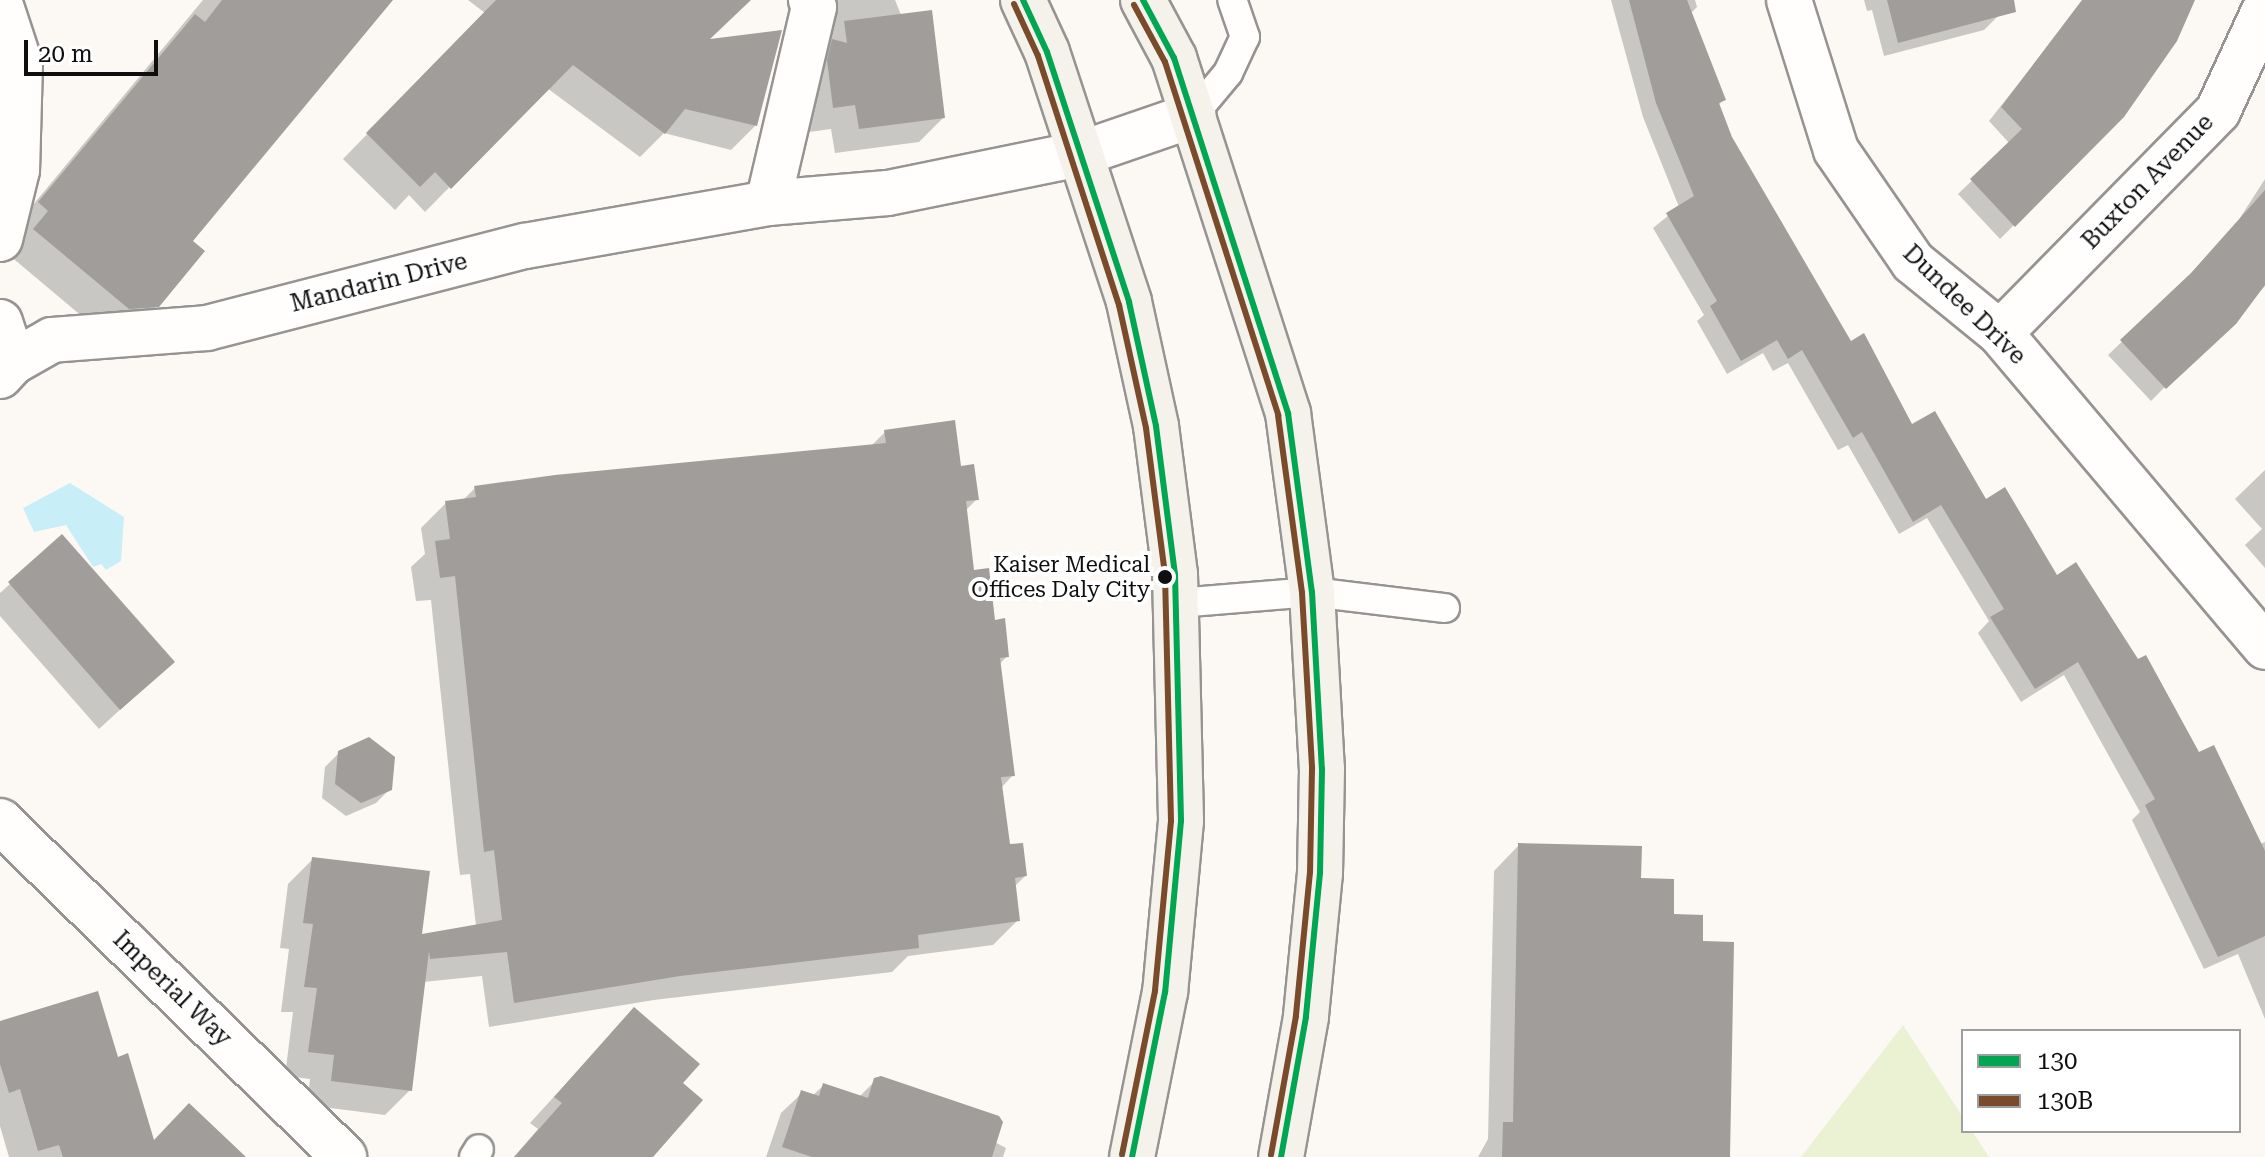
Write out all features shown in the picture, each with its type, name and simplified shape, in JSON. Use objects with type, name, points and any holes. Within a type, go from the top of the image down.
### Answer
[{"type":"main road","points":[[1023,0],[1080,154],[1136,333],[1156,426],[1178,603],[1181,821],[1165,992],[1132,1157]]},
{"type":"main road","points":[[1143,0],[1174,58],[1288,413],[1312,592],[1322,769],[1319,886],[1303,1043],[1281,1157]]},
{"type":"street","points":[[768,203],[814,7],[811,0]]},
{"type":"street","name":"Dundee Drive","points":[[1789,0],[1836,150],[1913,262],[2000,333],[2265,647]]},
{"type":"street","points":[[0,3],[20,64],[17,170],[0,239]]},
{"type":"street","name":"Buxton Avenue","points":[[2000,333],[2218,111],[2265,9]]},
{"type":"street","name":"Mandarin Drive","points":[[4,353],[52,340],[207,328],[525,246],[768,203],[856,195],[1080,154],[1193,115]]},
{"type":"street","name":"Imperial Way","points":[[0,821],[344,1157]]},
{"type":"lane","points":[[1193,115],[1228,73],[1245,37],[1232,0]]},
{"type":"lane","points":[[1178,603],[1312,592],[1445,608]]},
{"type":"green space","points":[[1903,1025],[1961,1114],[1961,1133],[1973,1133],[1989,1157],[1801,1157]]},
{"type":"water","points":[[70,483],[124,517],[121,561],[106,570],[101,564],[93,567],[66,525],[34,532],[23,508]]},
{"type":"building","points":[[222,0],[393,0],[193,241],[205,251],[159,307],[129,309],[33,229],[48,211],[38,202],[195,14],[205,22]]},
{"type":"building","points":[[496,0],[751,0],[710,39],[782,30],[757,126],[685,109],[665,134],[573,65],[451,189],[435,172],[420,187],[366,133]]},
{"type":"building","points":[[1629,0],[1687,0],[1726,100],[1719,103],[1732,137],[1851,341],[1864,333],[1912,424],[1935,411],[1986,499],[2005,487],[2057,575],[2076,562],[2138,659],[2146,655],[2199,752],[2214,745],[2265,851],[2265,936],[2218,957],[2145,805],[2155,799],[2078,662],[2035,689],[1990,617],[2004,609],[1941,505],[1913,522],[1862,432],[1853,438],[1802,350],[1788,359],[1777,340],[1741,361],[1710,306],[1717,301],[1666,213],[1694,196],[1656,103]]},
{"type":"building","points":[[1887,0],[2014,0],[2016,12],[1898,43]]},
{"type":"building","points":[[2082,0],[2195,0],[2177,41],[2124,117],[2015,227],[1970,179],[2022,129],[2001,107]]},
{"type":"building","points":[[932,10],[945,118],[859,129],[855,105],[833,108],[827,60],[832,39],[847,43],[844,21]]},
{"type":"building","points":[[2265,190],[2265,285],[2236,324],[2166,389],[2120,340],[2191,273]]},
{"type":"building","points":[[955,420],[961,466],[974,464],[979,500],[966,501],[974,570],[989,568],[995,620],[1005,618],[1009,657],[1000,658],[1015,776],[1001,777],[1010,844],[1023,843],[1027,876],[1015,878],[1020,921],[918,935],[919,948],[680,976],[514,1003],[507,952],[430,959],[429,951],[412,1091],[331,1081],[334,1055],[308,1052],[317,988],[304,987],[313,924],[303,923],[312,857],[430,871],[422,934],[502,920],[494,850],[484,852],[455,576],[440,578],[435,541],[450,539],[445,501],[476,497],[474,486],[555,475],[886,443],[884,430]]},
{"type":"building","points":[[62,534],[175,662],[120,710],[8,582]]},
{"type":"building","points":[[369,737],[395,757],[392,790],[361,803],[335,784],[338,751]]},
{"type":"building","points":[[1518,843],[1642,846],[1641,878],[1674,879],[1674,914],[1703,915],[1703,941],[1734,942],[1730,1157],[1502,1157],[1503,1122],[1513,1122]]},
{"type":"building","points":[[98,991],[118,1057],[128,1053],[154,1140],[189,1103],[246,1157],[63,1157],[59,1145],[38,1151],[20,1089],[9,1093],[0,1064],[0,1021]]},
{"type":"building","points":[[634,1007],[700,1064],[683,1083],[703,1100],[653,1157],[514,1157],[562,1103],[554,1097]]},
{"type":"building","points":[[881,1076],[999,1116],[1003,1122],[992,1157],[812,1157],[782,1147],[801,1090],[819,1096],[823,1083],[868,1098],[874,1078]]},
{"type":"transit line","name":"130","points":[[1023,0],[1047,52],[1129,302],[1156,426],[1175,574],[1181,821],[1165,992],[1132,1157]]},
{"type":"transit line","name":"130","points":[[1143,0],[1174,58],[1288,413],[1312,592],[1322,769],[1320,873],[1306,1017],[1281,1157]]},
{"type":"transit line","name":"130B","points":[[1014,4],[1038,56],[1119,305],[1146,428],[1165,575],[1171,821],[1155,991],[1122,1155]]},
{"type":"transit line","name":"130B","points":[[1134,5],[1165,62],[1278,415],[1302,593],[1312,769],[1310,872],[1296,1016],[1271,1155]]},
{"type":"place","name":"Kaiser Medical Offices Daly City","points":[[1165,577]]}]
